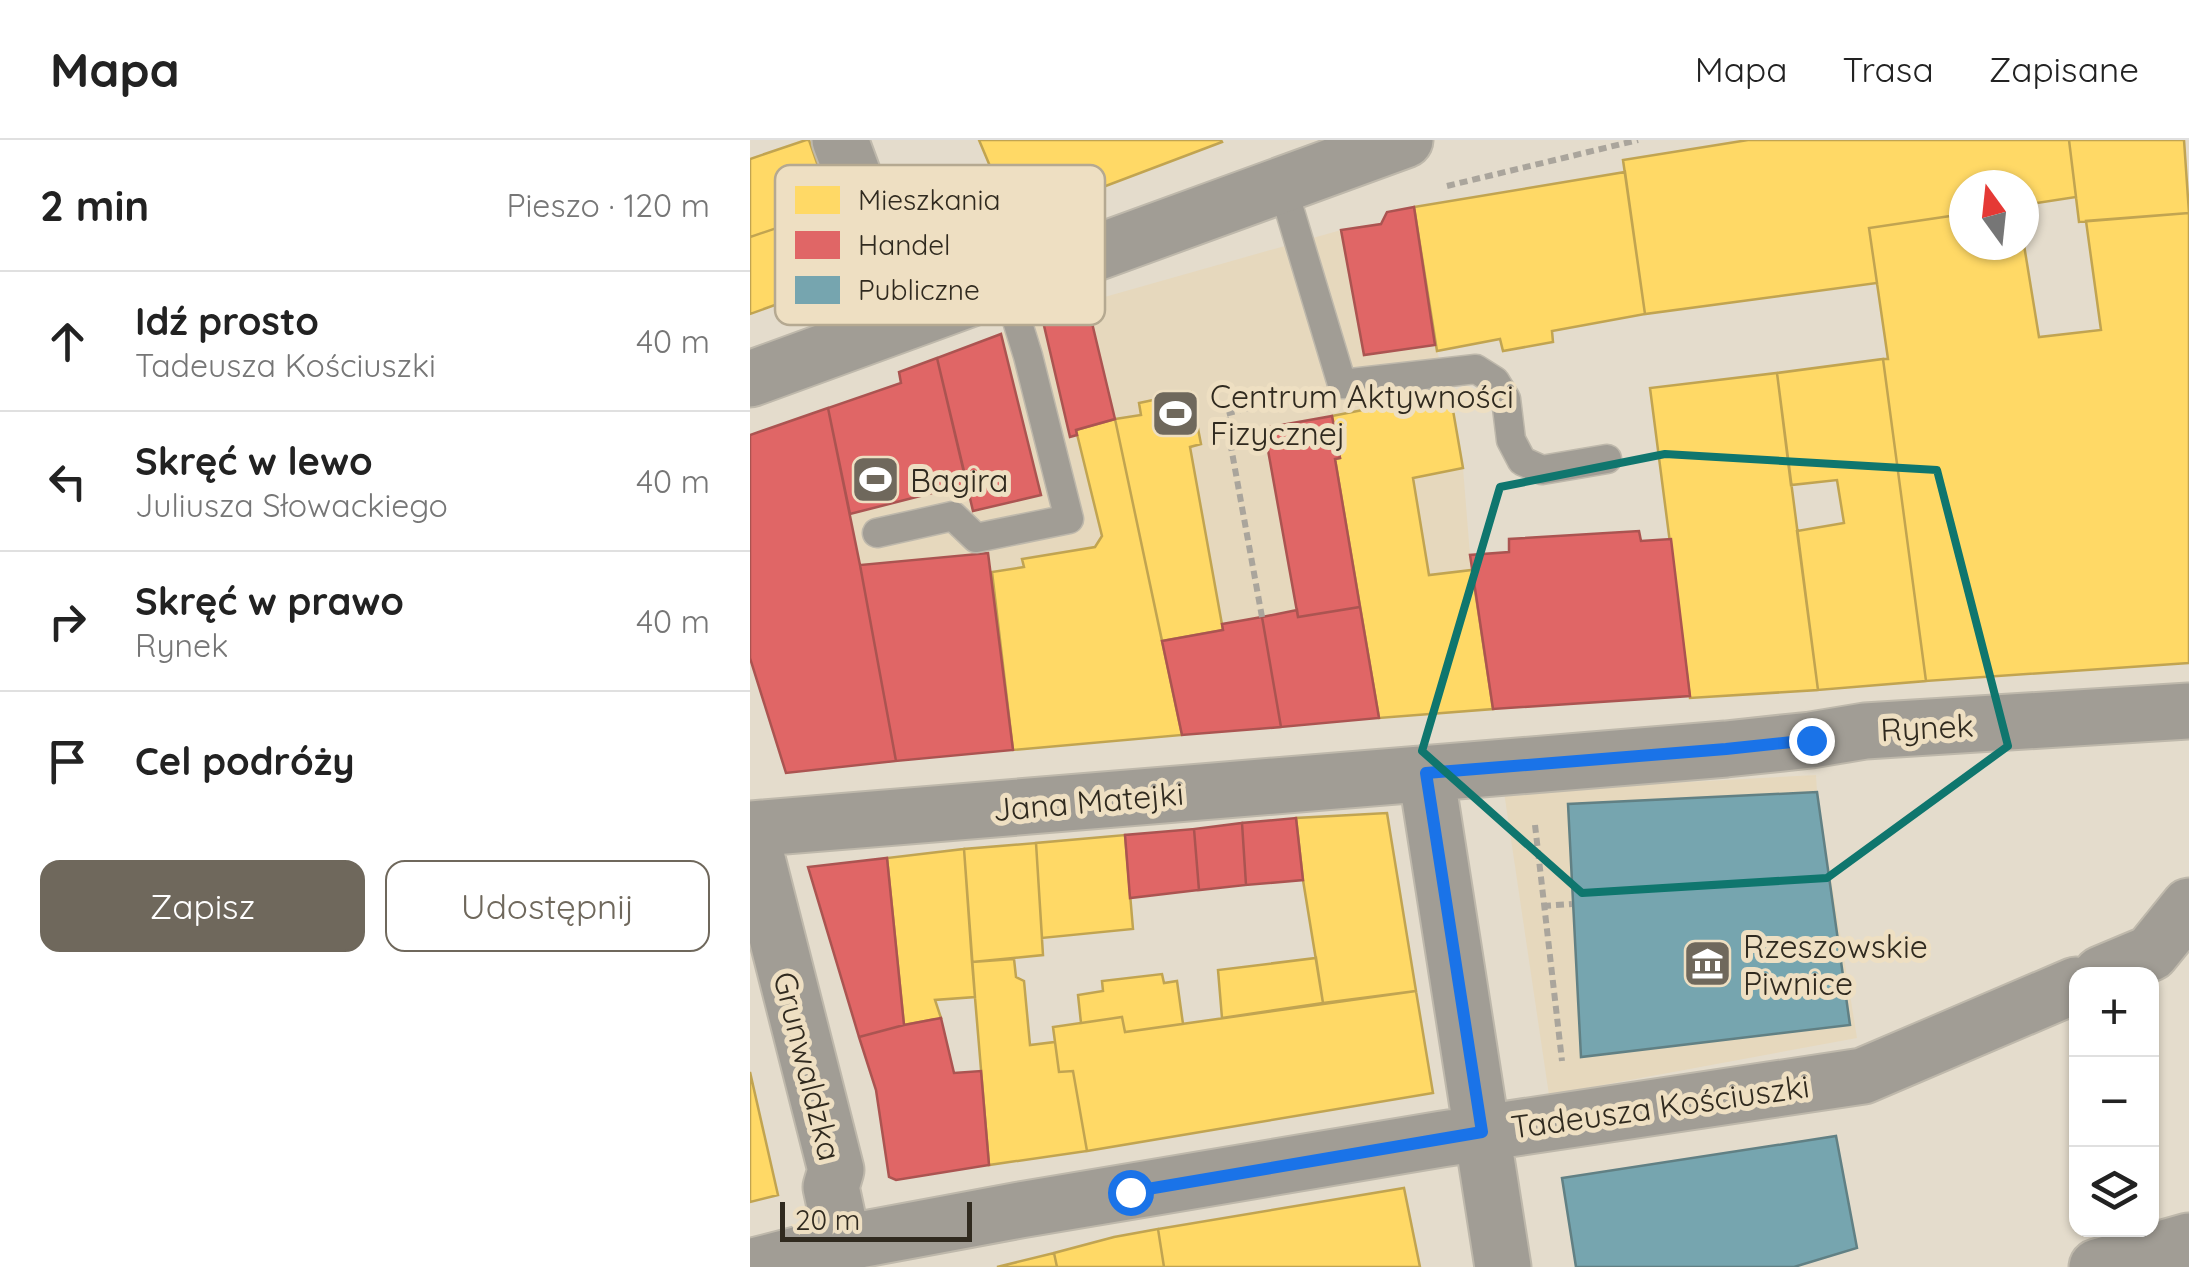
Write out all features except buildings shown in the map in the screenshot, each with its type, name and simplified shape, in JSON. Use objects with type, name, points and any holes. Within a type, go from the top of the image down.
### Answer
[{"type":"street","points":[[840,140],[849,165]]},
{"type":"street","points":[[1105,248],[1405,140]]},
{"type":"street","points":[[750,379],[896,325]]},
{"type":"street","name":"Rynek","points":[[1426,773],[1726,749],[1865,731],[2189,712]]},
{"type":"street","points":[[1426,773],[1503,1267]]},
{"type":"street","name":"Jana Matejki","points":[[750,830],[1426,773]]},
{"type":"street","name":"Grunwaldzka","points":[[750,830],[836,1170],[831,1188],[843,1243]]},
{"type":"street","points":[[2129,967],[2170,957],[2189,906]]},
{"type":"street","name":"Tadeusza Kościuszki","points":[[750,1266],[843,1243],[1020,1210],[1482,1132],[1863,1076],[2069,988]]},
{"type":"street","points":[[2097,1267],[2189,1241]]},
{"type":"lane","points":[[1282,185],[1342,384],[1476,369],[1495,381],[1506,399],[1511,440],[1522,461],[1542,470],[1608,459]]},
{"type":"lane","points":[[878,533],[953,516],[976,538],[1069,519],[1019,325]]},
{"type":"path","points":[[1434,189],[1638,140]]},
{"type":"path","points":[[1262,617],[1226,414],[1280,400]]},
{"type":"path","points":[[1534,820],[1561,1057]]},
{"type":"path","points":[[1543,906],[1572,904]]},
{"type":"highlighted area","points":[[1665,454],[1937,470],[2008,746],[1827,878],[1582,893],[1422,751],[1500,487]]},
{"type":"shaded area","points":[[1414,207],[1435,345],[1450,393],[1463,468],[1470,555],[1509,552],[1509,539],[1639,531],[1641,541],[1671,539],[1690,696],[1315,723],[896,761],[750,435],[900,383],[899,372],[1021,325],[1105,325],[1105,297],[1341,230],[1381,224],[1387,212]]},
{"type":"shaded area","name":"Rzeszowskie Piwnice","points":[[1816,775],[1857,1038],[1549,1095],[1504,792]]},
{"type":"place","name":"Centrum Aktywności Fizycznej","points":[[1175,414]]},
{"type":"place","name":"Bagira","points":[[875,480]]},
{"type":"place","name":"Rzeszowskie Piwnice","points":[[1708,964]]},
{"type":"route","points":[[1130,1192],[1482,1132],[1426,773],[1811,740]]}]
